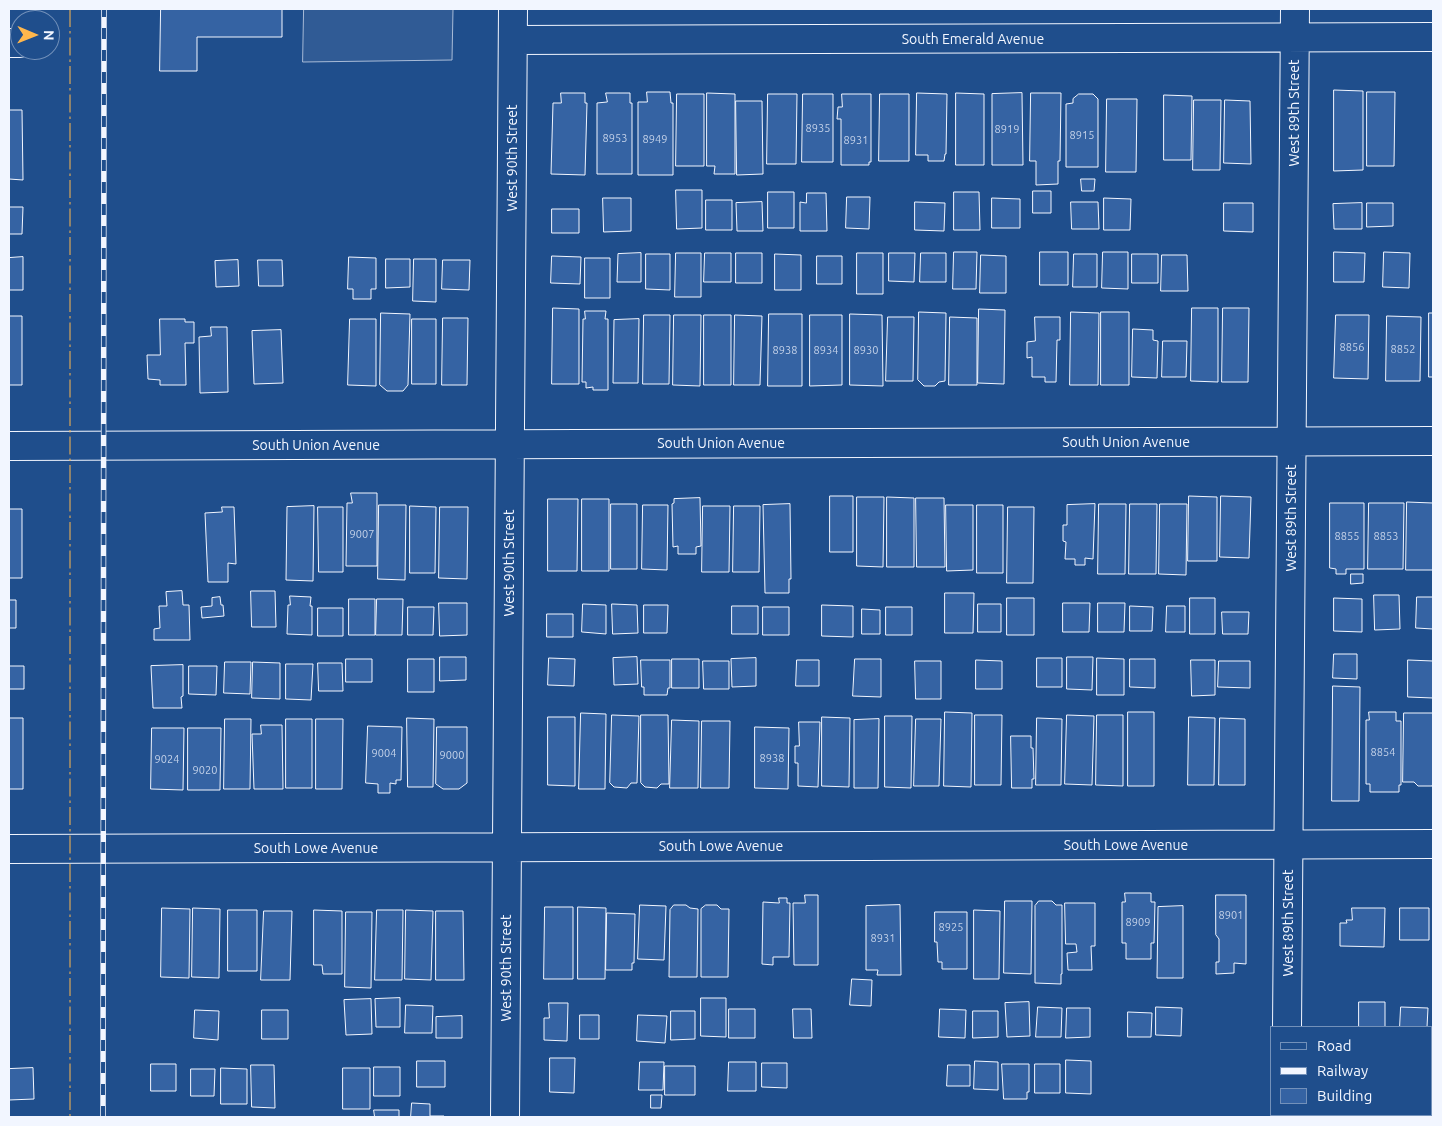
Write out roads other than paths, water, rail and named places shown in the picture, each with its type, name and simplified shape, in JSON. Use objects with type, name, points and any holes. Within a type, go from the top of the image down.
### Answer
[{"type":"street","name":"West 90th Street","points":[[505,1117],[513,9]]},
{"type":"street","name":"West 89th Street","points":[[1287,1026],[1295,9]]},
{"type":"street","name":"South Emerald Avenue","points":[[513,40],[1433,37]]},
{"type":"street","name":"South Union Avenue","points":[[9,446],[1433,441]]},
{"type":"street","name":"South Lowe Avenue","points":[[9,849],[1433,844]]},
{"type":"railway","points":[[103,1117],[104,9]]}]
